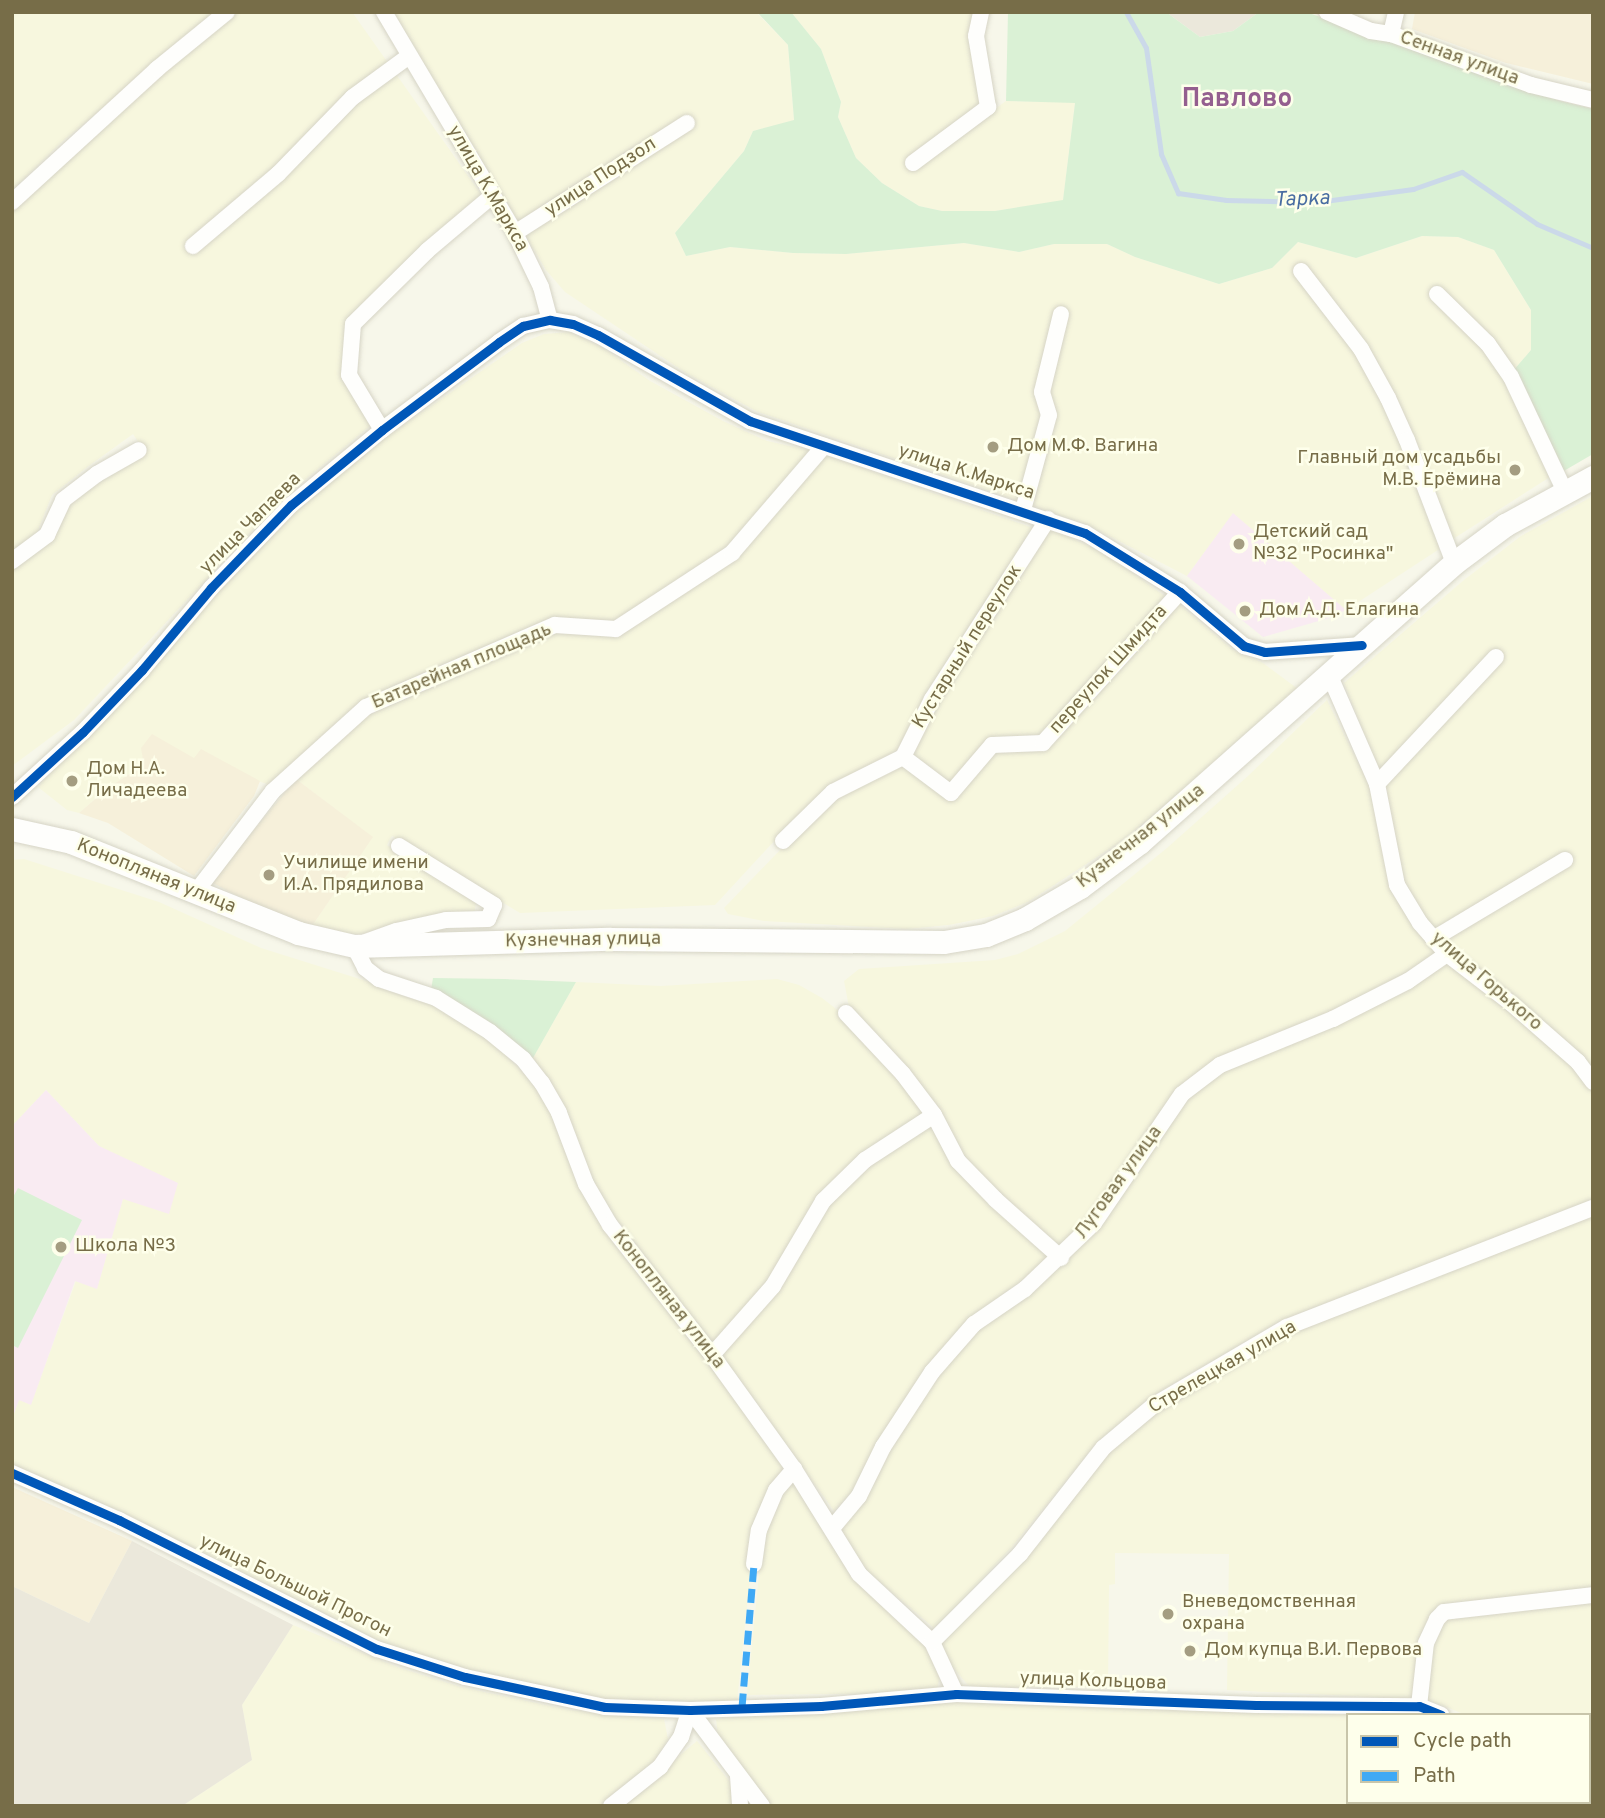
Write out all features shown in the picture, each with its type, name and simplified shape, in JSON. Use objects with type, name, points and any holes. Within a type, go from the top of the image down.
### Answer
[{"type":"main road","name":"Кузнечная улица","points":[[298,933],[354,946],[610,939],[944,942],[986,935],[1025,919],[1080,887],[1140,842],[1454,563],[1505,525],[1593,477]]},
{"type":"main road","name":"Конопляная улица","points":[[12,829],[71,842],[298,933]]},
{"type":"street","points":[[12,202],[157,69],[227,12]]},
{"type":"street","name":"улица К.Маркса","points":[[384,12],[515,233],[541,287],[550,320],[573,324],[598,335],[750,421],[1023,510],[1085,533],[1180,592],[1244,646],[1265,652],[1362,645]]},
{"type":"street","points":[[913,163],[988,107],[976,36],[982,12]]},
{"type":"street","name":"Сенная улица","points":[[1327,12],[1371,31],[1391,34],[1531,85],[1593,100]]},
{"type":"street","points":[[1391,34],[1396,12]]},
{"type":"street","points":[[192,246],[278,174],[353,97],[409,56]]},
{"type":"street","name":"улица Подзол","points":[[515,233],[687,123]]},
{"type":"street","points":[[382,430],[349,375],[353,324],[428,250],[492,196]]},
{"type":"street","points":[[1301,271],[1342,321],[1381,386],[1408,440],[1454,563]]},
{"type":"street","points":[[1437,294],[1488,344],[1511,377],[1565,492]]},
{"type":"street","name":"улица К.Маркса","points":[[1023,510],[1049,415],[1042,392],[1061,314]]},
{"type":"street","name":"улица Чапаева","points":[[12,797],[100,714],[211,588],[291,505],[382,430],[499,342],[523,327],[550,320]]},
{"type":"street","name":"Батарейная площадь","points":[[195,893],[273,791],[366,707],[555,625],[615,629],[732,553],[824,446]]},
{"type":"street","points":[[12,561],[47,535],[63,500],[97,474],[139,450]]},
{"type":"street","name":"Кустарный переулок","points":[[903,757],[932,699],[1048,519]]},
{"type":"street","name":"переулок Шмидта","points":[[903,757],[951,793],[992,745],[1043,743],[1180,592]]},
{"type":"street","points":[[1377,784],[1496,657]]},
{"type":"street","name":"улица Горького","points":[[1329,674],[1377,784],[1397,885],[1420,923],[1447,954],[1522,1012],[1578,1062],[1593,1082]]},
{"type":"street","points":[[783,841],[833,792],[903,757]]},
{"type":"street","points":[[354,946],[396,931],[446,920],[488,919],[494,905],[399,846]]},
{"type":"street","points":[[1433,939],[1565,860]]},
{"type":"street","name":"Конопляная улица","points":[[354,946],[365,968],[379,979],[436,998],[490,1032],[523,1059],[542,1083],[559,1113],[581,1172],[610,1225],[712,1355],[794,1469],[833,1528],[859,1574],[932,1642],[956,1694]]},
{"type":"street","name":"Луговая улица","points":[[833,1528],[859,1496],[883,1447],[932,1372],[974,1324],[1025,1289],[1094,1223],[1182,1094],[1220,1065],[1333,1019],[1408,981],[1447,954]]},
{"type":"street","points":[[846,1013],[903,1074],[934,1115],[958,1161],[1060,1258]]},
{"type":"street","points":[[712,1355],[773,1286],[822,1201],[865,1160],[934,1115]]},
{"type":"street","name":"Стрелецкая улица","points":[[932,1642],[1020,1554],[1103,1448],[1154,1405],[1287,1327],[1593,1208]]},
{"type":"street","points":[[754,1564],[759,1530],[776,1490],[794,1469]]},
{"type":"street","name":"улица Большой Прогон","points":[[12,1472],[120,1520],[377,1649],[465,1677],[605,1707],[690,1710],[742,1707]]},
{"type":"street","points":[[1419,1706],[1426,1643],[1437,1619],[1444,1612],[1593,1595]]},
{"type":"street","name":"улица Кольцова","points":[[742,1707],[821,1706],[956,1694],[1256,1705],[1419,1706],[1436,1713]]},
{"type":"street","points":[[690,1710],[762,1806]]},
{"type":"street","points":[[611,1806],[660,1767],[681,1737],[690,1710]]},
{"type":"street","points":[[738,1776],[740,1806]]},
{"type":"shaded area","points":[[12,12],[218,12],[63,141],[12,190]]},
{"type":"shaded area","points":[[239,12],[352,12],[483,197],[347,322],[345,377],[370,426],[283,498],[74,720],[12,766],[12,567],[67,505],[145,452],[133,434],[90,465],[52,495],[37,533],[12,552],[12,208],[147,85]]},
{"type":"shaded area","points":[[392,12],[756,12],[788,45],[794,121],[753,131],[744,151],[675,233],[686,256],[730,247],[793,253],[846,254],[964,243],[1019,252],[1054,244],[1107,244],[1135,257],[1219,284],[1272,268],[1298,242],[1356,258],[1422,236],[1458,237],[1494,250],[1531,310],[1531,350],[1513,371],[1490,340],[1437,290],[1433,293],[1485,348],[1508,380],[1553,475],[1450,541],[1393,396],[1345,319],[1302,266],[1297,271],[1357,346],[1385,399],[1444,546],[1346,610],[1233,514],[1187,576],[1086,524],[758,412],[686,373],[565,292],[546,270]]},
{"type":"shaded area","points":[[757,12],[791,12],[821,49],[841,102],[838,117],[856,158],[882,183],[919,206],[942,211],[995,211],[1063,200],[1075,103],[1006,101],[1008,12],[1166,12],[1200,37],[1233,31],[1259,12],[1306,12],[1560,101],[1593,109],[1593,454],[1562,472],[1513,371],[1531,350],[1531,310],[1494,250],[1458,237],[1422,236],[1356,258],[1298,242],[1272,268],[1219,284],[1135,257],[1107,244],[1054,244],[1019,252],[964,243],[846,254],[793,253],[730,247],[686,256],[675,233],[744,151],[753,131],[794,120],[788,45]]},
{"type":"shaded area","points":[[791,12],[976,12],[981,102],[952,129],[905,161],[911,171],[1006,101],[1075,102],[1063,201],[995,211],[942,211],[919,206],[882,183],[856,158],[838,117],[841,102],[821,49]]},
{"type":"shaded area","points":[[1166,12],[1259,12],[1233,31],[1200,37]]},
{"type":"shaded area","points":[[1415,12],[1593,12],[1593,84],[1506,63],[1412,29]]},
{"type":"shaded area","points":[[569,332],[603,348],[650,381],[723,421],[767,441],[813,451],[729,548],[612,623],[555,618],[357,707],[270,785],[194,759],[144,765],[109,787],[79,813],[67,810],[38,787],[292,510],[342,468],[522,343],[544,334]]},
{"type":"shaded area","points":[[822,454],[1033,528],[896,751],[832,787],[776,839],[715,905],[520,913],[392,836],[387,845],[477,897],[474,915],[359,934],[339,934],[312,926],[372,837],[296,779],[358,720],[556,632],[615,633],[735,555]]},
{"type":"shaded area","points":[[1593,496],[1593,1071],[1454,951],[1425,917],[1403,882],[1387,791],[1344,683],[1464,580],[1521,536]]},
{"type":"shaded area","name":"Детский сад №32 \"Росинка\"","points":[[1233,513],[1346,610],[1329,618],[1263,637],[1187,576]]},
{"type":"shaded area","points":[[1051,529],[1104,553],[1169,599],[1041,739],[992,742],[950,789],[905,756],[1044,533]]},
{"type":"shaded area","points":[[1175,601],[1233,650],[1263,663],[1298,689],[1180,794],[1117,844],[1028,902],[993,916],[949,925],[906,929],[764,921],[728,914],[724,908],[835,793],[903,761],[952,799],[994,749],[1046,745]]},
{"type":"shaded area","points":[[1327,700],[1370,787],[1391,887],[1439,954],[1406,975],[1329,1013],[1216,1059],[1089,1220],[1059,1252],[961,1157],[849,1007],[844,981],[859,969],[995,960],[1018,954],[1065,931],[1167,848],[1248,776]]},
{"type":"shaded area","points":[[152,734],[194,758],[201,749],[260,781],[254,796],[194,876],[108,823],[79,813],[109,787],[144,765],[141,748]]},
{"type":"shaded area","points":[[296,779],[373,837],[312,926],[281,919],[211,882]]},
{"type":"shaded area","points":[[24,859],[159,902],[261,948],[433,1002],[487,1037],[537,1087],[553,1115],[567,1153],[788,1468],[755,1529],[737,1702],[606,1700],[465,1671],[380,1643],[123,1513],[12,1465],[12,1419],[19,1400],[31,1404],[76,1281],[97,1288],[123,1198],[116,1155],[99,1146],[46,1090],[12,1126],[12,860]]},
{"type":"shaded area","points":[[1446,961],[1507,1009],[1572,1066],[1593,1093],[1593,1200],[1282,1320],[1149,1398],[1097,1442],[1012,1547],[935,1629],[866,1570],[839,1526],[934,1374],[975,1326],[1028,1292],[1185,1097],[1223,1069]]},
{"type":"shaded area","points":[[433,978],[576,982],[533,1058],[491,1026],[431,990]]},
{"type":"shaded area","points":[[777,979],[799,985],[844,1015],[928,1114],[862,1157],[769,1284],[714,1345],[618,1221],[591,1181],[548,1080],[533,1058],[576,982],[661,986]]},
{"type":"shaded area","name":"Школа №3","points":[[46,1090],[99,1146],[178,1183],[169,1214],[123,1199],[97,1289],[75,1281],[31,1405],[19,1400],[12,1419],[12,1126]]},
{"type":"shaded area","points":[[933,1120],[955,1163],[1053,1257],[970,1319],[853,1490],[834,1511],[721,1354],[825,1204],[866,1163]]},
{"type":"shaded area","points":[[18,1188],[82,1220],[18,1348],[12,1345],[12,1199]]},
{"type":"shaded area","points":[[1593,1213],[1593,1590],[1442,1604],[1426,1622],[1412,1699],[1227,1690],[1229,1554],[1115,1553],[1115,1584],[1109,1585],[1108,1687],[975,1687],[968,1685],[949,1663],[939,1642],[1105,1451],[1156,1409],[1288,1330]]},
{"type":"shaded area","points":[[793,1481],[855,1576],[929,1645],[941,1673],[936,1693],[747,1695],[763,1533],[779,1496]]},
{"type":"shaded area","points":[[12,1487],[132,1541],[89,1623],[12,1586]]},
{"type":"shaded area","points":[[132,1541],[293,1625],[242,1705],[252,1760],[182,1806],[12,1806],[12,1586],[89,1623]]},
{"type":"shaded area","points":[[1593,1597],[1593,1765],[1591,1713],[1461,1713],[1424,1698],[1430,1643],[1446,1616]]},
{"type":"shaded area","points":[[293,1625],[400,1668],[461,1687],[569,1710],[664,1719],[668,1739],[654,1761],[599,1806],[182,1806],[252,1760],[242,1705]]},
{"type":"shaded area","points":[[956,1699],[1408,1713],[1346,1713],[1346,1804],[1591,1804],[1591,1774],[1593,1806],[772,1806],[718,1737],[716,1719]]},
{"type":"shaded area","points":[[697,1741],[731,1783],[733,1806],[619,1806]]},
{"type":"waterway","name":"Тарка","points":[[1126,12],[1146,48],[1161,154],[1178,193],[1226,200],[1317,202],[1413,189],[1462,172],[1537,224],[1593,248]]},
{"type":"marked path","points":[[742,1707],[754,1564]]},
{"type":"cycle path","points":[[12,797],[83,732],[142,670],[211,588],[291,505],[382,430],[499,342],[523,326],[550,320],[573,324],[598,335],[750,421],[1085,533],[1180,592],[1244,646],[1265,652],[1362,645]]},
{"type":"cycle path","points":[[12,1473],[119,1520],[377,1649],[465,1677],[605,1707],[690,1710],[821,1706],[956,1694],[1256,1705],[1419,1706],[1436,1713]]},
{"type":"place","name":"Дом М.Ф. Вагина","points":[[993,447]]},
{"type":"place","name":"Главный дом усадьбы М.В. Ерёмина","points":[[1515,470]]},
{"type":"place","name":"Детский сад №32 \"Росинка\"","points":[[1239,544]]},
{"type":"place","name":"Дом А.Д. Елагина","points":[[1245,611]]},
{"type":"place","name":"Дом Н.А. Личадеева","points":[[72,781]]},
{"type":"place","name":"Училище имени И.А. Прядилова","points":[[269,875]]},
{"type":"place","name":"Школа №3","points":[[61,1247]]},
{"type":"place","name":"Вневедомственная охрана","points":[[1168,1614]]},
{"type":"place","name":"Дом купца В.И. Первова","points":[[1190,1651]]},
{"type":"district","name":"Павлово","points":[[1237,100]]}]
